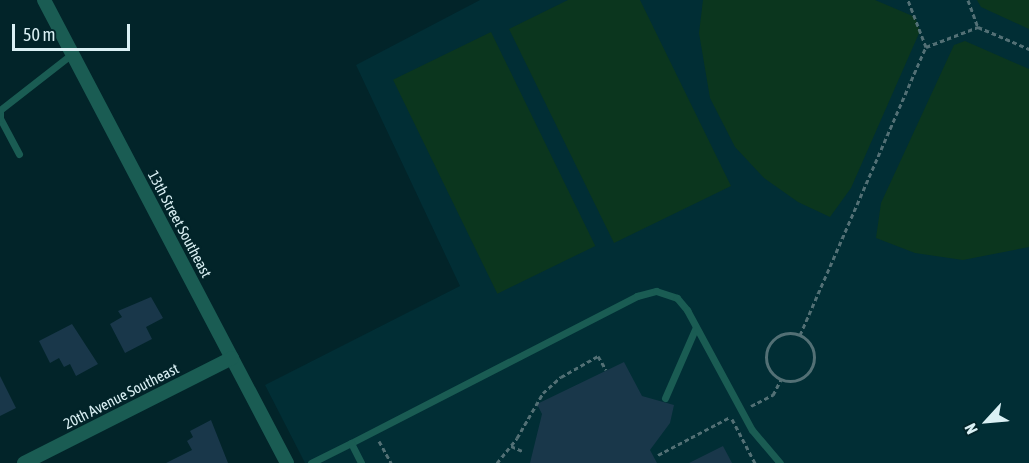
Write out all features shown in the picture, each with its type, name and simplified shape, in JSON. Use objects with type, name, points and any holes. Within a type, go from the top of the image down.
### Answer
[{"type":"street","name":"13th Street Southeast","points":[[44,0],[287,463]]},
{"type":"street","name":"20th Avenue Southeast","points":[[24,463],[232,358]]},
{"type":"lane","points":[[19,154],[0,119],[0,110],[72,54]]},
{"type":"lane","points":[[311,463],[647,291],[668,292],[677,298],[696,327],[752,430],[780,463]]},
{"type":"lane","points":[[665,398],[696,327]]},
{"type":"lane","points":[[351,443],[361,463]]},
{"type":"path","points":[[800,335],[926,47],[908,0]]},
{"type":"path","points":[[968,0],[978,27]]},
{"type":"path","points":[[926,47],[978,27],[1029,49]]},
{"type":"path","points":[[782,334],[800,335],[813,349],[813,364],[797,380],[781,379],[767,360],[770,345],[782,334]]},
{"type":"path","points":[[497,463],[511,446],[543,393],[561,377],[598,356],[606,370]]},
{"type":"path","points":[[658,455],[730,417]]},
{"type":"path","points":[[374,430],[391,463]]},
{"type":"path","points":[[511,446],[522,451]]},
{"type":"shaded area","points":[[480,0],[1029,0],[1029,463],[305,463],[265,385],[460,286],[356,65]]},
{"type":"green space","points":[[568,0],[640,0],[731,186],[614,243],[509,29]]},
{"type":"green space","points":[[703,0],[875,0],[915,17],[920,31],[851,188],[830,217],[798,202],[764,178],[735,147],[710,98],[699,33]]},
{"type":"green space","points":[[977,0],[1029,0],[1029,29],[981,7]]},
{"type":"green space","points":[[491,32],[595,246],[497,294],[393,80]]},
{"type":"green space","points":[[965,41],[1029,69],[1029,247],[963,260],[915,253],[876,238],[881,203],[954,45]]},
{"type":"building","points":[[151,297],[163,318],[146,327],[152,339],[125,353],[110,324],[122,317],[118,311]]},
{"type":"building","points":[[72,324],[98,364],[76,376],[70,364],[64,367],[59,358],[50,363],[39,341]]},
{"type":"building","points":[[624,362],[642,396],[674,405],[670,423],[650,450],[657,463],[530,463],[542,414],[537,404]]},
{"type":"building","points":[[0,376],[16,408],[0,416]]},
{"type":"building","points":[[211,420],[228,463],[166,463],[192,450],[187,441],[193,437],[190,431]]},
{"type":"building","points":[[723,446],[732,463],[689,463]]}]
